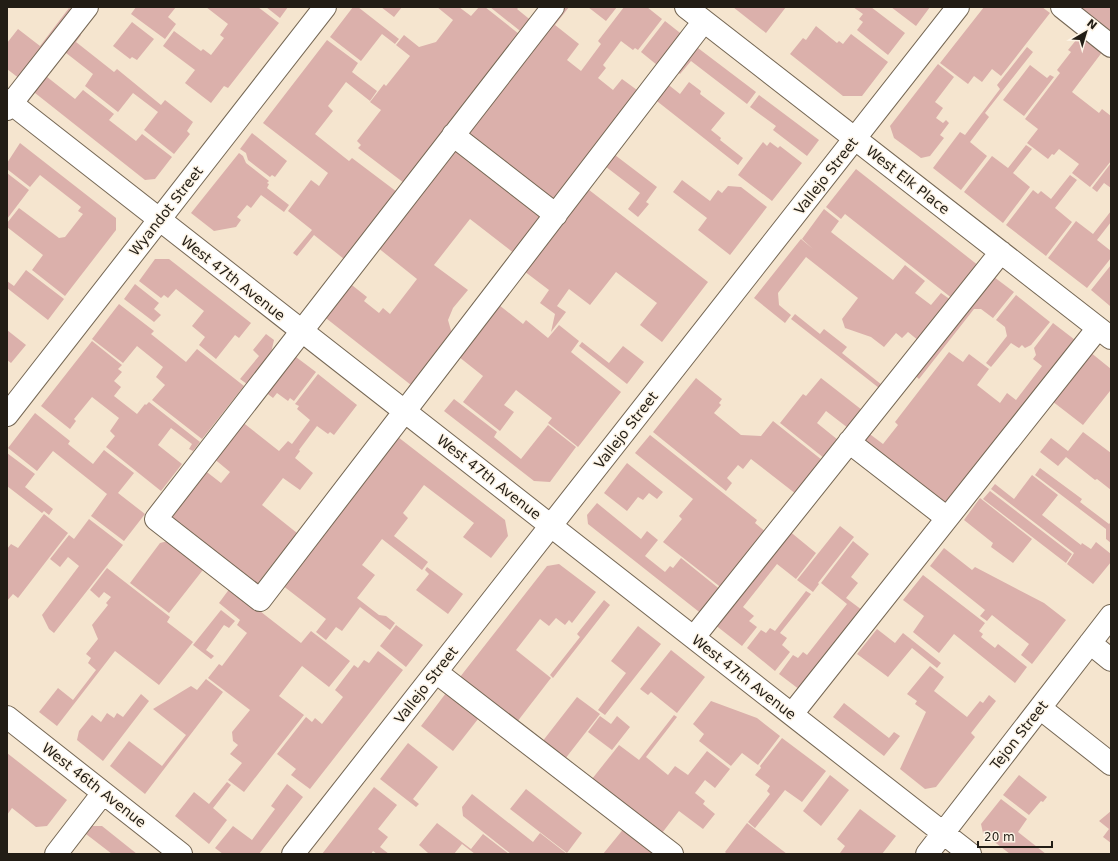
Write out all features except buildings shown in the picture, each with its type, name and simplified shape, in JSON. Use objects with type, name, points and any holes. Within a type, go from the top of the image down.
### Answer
[{"type":"street","points":[[8,104],[87,7]]},
{"type":"street","name":"Wyandot Street","points":[[7,415],[325,7]]},
{"type":"street","points":[[553,7],[156,519],[260,600],[704,21]]},
{"type":"street","name":"West Elk Place","points":[[686,7],[1001,252],[1105,329]]},
{"type":"street","name":"Vallejo Street","points":[[293,854],[958,7]]},
{"type":"street","points":[[1062,7],[1111,46]]},
{"type":"street","name":"West 47th Avenue","points":[[8,104],[694,637],[970,854]]},
{"type":"street","points":[[453,135],[556,215]]},
{"type":"street","points":[[694,637],[1001,252]]},
{"type":"street","points":[[792,714],[947,518],[1105,329]]},
{"type":"street","points":[[849,442],[947,518]]},
{"type":"street","name":"Tejon Street","points":[[927,854],[1111,616]]},
{"type":"street","points":[[1090,643],[1111,660]]},
{"type":"street","points":[[436,672],[672,854]]},
{"type":"street","points":[[1040,708],[1111,764]]},
{"type":"street","name":"West 46th Avenue","points":[[7,717],[181,854]]},
{"type":"street","points":[[56,854],[103,793]]},
{"type":"shaded area","points":[[136,7],[176,7],[168,17],[176,24],[165,39],[131,14]]},
{"type":"shaded area","points":[[206,7],[258,7],[279,23],[228,88],[224,86],[211,103],[185,83],[195,70],[163,46],[174,31],[201,51],[203,49],[211,55],[224,38],[220,35],[228,24]]},
{"type":"shaded area","points":[[266,7],[288,7],[280,18]]},
{"type":"shaded area","points":[[353,7],[358,7],[399,39],[395,44],[382,34],[361,61],[330,37]]},
{"type":"shaded area","points":[[381,7],[402,7],[394,17]]},
{"type":"shaded area","points":[[437,7],[459,7],[471,16],[479,7],[485,7],[524,38],[408,186],[358,148],[361,145],[357,141],[381,110],[370,102],[384,84],[386,86],[410,56],[396,45],[404,35],[419,47],[436,42],[453,20]]},
{"type":"shaded area","points":[[490,7],[519,7],[517,9],[533,22],[524,34]]},
{"type":"shaded area","points":[[563,7],[569,7],[555,25],[579,44],[567,60],[581,71],[601,44],[598,41],[624,7],[647,7],[662,19],[638,50],[635,48],[633,50],[621,41],[603,65],[606,68],[598,78],[613,90],[622,79],[637,90],[657,65],[641,52],[665,21],[684,36],[515,254],[470,219],[434,265],[468,290],[453,308],[448,320],[452,334],[411,385],[322,315],[348,282],[367,297],[364,301],[379,313],[383,308],[390,314],[417,279],[377,247]]},
{"type":"shaded area","points":[[588,7],[617,7],[606,21]]},
{"type":"shaded area","points":[[733,7],[786,7],[766,33]]},
{"type":"shaded area","points":[[853,7],[871,7],[905,33],[888,55],[857,30],[863,22],[859,19],[863,14]]},
{"type":"shaded area","points":[[891,7],[930,7],[916,26]]},
{"type":"shaded area","points":[[984,7],[1042,7],[1050,13],[1001,76],[992,69],[982,82],[974,76],[968,84],[940,63]]},
{"type":"shaded area","points":[[1076,7],[1111,7],[1111,35]]},
{"type":"shaded area","points":[[69,8],[73,11],[20,79],[7,69],[7,43],[18,29],[40,46]]},
{"type":"shaded area","points":[[132,22],[154,39],[137,60],[132,57],[130,59],[113,46]]},
{"type":"shaded area","points":[[816,26],[837,43],[839,41],[843,44],[851,34],[888,62],[862,96],[843,96],[790,54],[803,38],[806,40]]},
{"type":"shaded area","points":[[75,31],[81,35],[76,42],[114,72],[117,69],[161,105],[165,100],[193,122],[187,131],[190,134],[174,154],[144,130],[158,112],[133,93],[118,112],[85,86],[93,74],[61,49]]},
{"type":"shaded area","points":[[1081,34],[1103,51],[1072,92],[1099,113],[1102,109],[1111,116],[1111,161],[1090,187],[1072,173],[1079,164],[1059,149],[1048,159],[1027,143],[1038,129],[1025,119],[1060,73],[1057,70],[1071,52],[1068,50]]},
{"type":"shaded area","points":[[327,40],[358,63],[352,72],[377,91],[370,101],[346,82],[328,106],[333,111],[315,134],[349,161],[352,158],[401,195],[349,263],[314,235],[297,256],[293,253],[312,230],[288,211],[311,180],[319,186],[328,173],[263,123]]},
{"type":"shaded area","points":[[694,45],[756,92],[747,104],[691,61],[680,74],[675,70]]},
{"type":"shaded area","points":[[1027,47],[1033,52],[985,113],[989,117],[970,142],[987,156],[961,190],[933,168],[960,132],[965,135],[1000,89],[997,85]]},
{"type":"shaded area","points":[[938,64],[954,77],[935,102],[943,108],[936,118],[943,123],[946,120],[949,123],[940,135],[944,138],[930,156],[921,158],[894,138],[890,126]]},
{"type":"shaded area","points":[[1030,65],[1047,78],[1050,75],[1054,77],[1024,116],[1003,100]]},
{"type":"shaded area","points":[[42,73],[75,99],[83,90],[114,114],[109,120],[136,141],[142,134],[172,157],[155,179],[145,180],[30,89]]},
{"type":"shaded area","points":[[665,82],[680,94],[689,82],[701,91],[700,94],[725,113],[711,130],[721,138],[720,140],[743,158],[738,165],[653,98]]},
{"type":"shaded area","points":[[759,95],[819,140],[807,156],[773,130],[776,126],[750,107]]},
{"type":"shaded area","points":[[252,133],[287,161],[275,177],[272,175],[270,177],[248,160],[246,153],[240,149]]},
{"type":"shaded area","points":[[763,142],[767,146],[770,142],[778,148],[780,146],[802,163],[772,201],[738,175]]},
{"type":"shaded area","points":[[20,143],[116,218],[116,230],[65,296],[32,270],[43,255],[7,227],[7,223],[19,208],[59,238],[65,237],[83,214],[78,211],[81,207],[40,175],[30,187],[7,169],[7,163]]},
{"type":"shaded area","points":[[1026,145],[1032,149],[1013,173],[1030,187],[1003,223],[964,192],[992,156],[1008,168]]},
{"type":"shaded area","points":[[611,152],[657,187],[646,202],[649,204],[638,217],[628,209],[640,193],[601,163]]},
{"type":"shaded area","points":[[239,153],[243,156],[246,163],[269,181],[267,183],[269,184],[267,188],[289,205],[284,212],[261,195],[251,208],[247,205],[237,217],[241,220],[236,227],[214,231],[191,213]]},
{"type":"shaded area","points":[[1111,163],[1111,188],[1104,183],[1097,192],[1092,188]]},
{"type":"shaded area","points":[[856,169],[979,266],[953,299],[845,214],[841,219],[826,207]]},
{"type":"shaded area","points":[[7,173],[29,190],[7,219]]},
{"type":"shaded area","points":[[1070,175],[1077,180],[1055,208],[1072,222],[1046,256],[1006,225],[1033,190],[1038,194],[1041,191],[1051,199]]},
{"type":"shaded area","points":[[682,180],[710,201],[718,190],[722,193],[728,186],[741,187],[767,207],[730,255],[698,230],[707,218],[673,192]]},
{"type":"shaded area","points":[[584,186],[708,282],[662,342],[640,325],[657,303],[616,272],[590,305],[569,289],[557,306],[566,312],[551,332],[555,314],[540,303],[549,290],[520,268]]},
{"type":"shaded area","points":[[824,209],[839,221],[831,232],[893,280],[905,265],[925,281],[915,293],[931,305],[941,293],[951,300],[919,341],[908,332],[902,338],[896,333],[884,347],[871,337],[845,328],[842,319],[858,298],[806,257],[778,293],[779,305],[791,315],[785,323],[754,298],[801,239],[813,249],[802,239]]},
{"type":"shaded area","points":[[1111,211],[1111,222],[1097,240],[1111,251],[1111,258],[1087,288],[1048,258],[1076,221],[1093,234]]},
{"type":"shaded area","points":[[155,259],[169,259],[251,323],[239,338],[235,335],[216,359],[199,345],[205,337],[192,326],[204,311],[176,289],[168,298],[164,295],[161,298],[139,281]]},
{"type":"shaded area","points":[[1111,265],[1111,305],[1110,306],[1091,290]]},
{"type":"shaded area","points":[[26,270],[64,299],[48,320],[7,288],[7,281],[14,286]]},
{"type":"shaded area","points":[[990,274],[1014,292],[993,318],[981,309],[974,309],[919,379],[912,373]]},
{"type":"shaded area","points":[[135,284],[159,303],[154,309],[161,315],[154,322],[124,299]]},
{"type":"shaded area","points":[[1016,295],[1050,322],[1031,345],[1025,348],[1022,345],[1019,348],[1011,343],[991,367],[986,363],[1007,336],[1005,327],[996,320]]},
{"type":"shaded area","points":[[494,301],[523,324],[526,320],[548,338],[559,325],[579,341],[571,352],[621,392],[578,447],[548,423],[552,418],[516,390],[504,405],[514,412],[500,431],[463,402],[483,376],[454,353]]},
{"type":"shaded area","points":[[119,304],[154,331],[151,334],[186,362],[197,349],[244,386],[202,439],[152,400],[165,385],[156,377],[163,367],[137,346],[123,363],[92,339]]},
{"type":"shaded area","points":[[795,314],[820,334],[824,329],[847,347],[842,353],[882,385],[879,388],[791,319]]},
{"type":"shaded area","points":[[1053,323],[1079,343],[946,513],[854,441],[863,429],[883,444],[898,425],[895,422],[949,352],[963,362],[969,354],[989,369],[977,385],[1000,403],[1007,393],[1016,400],[1042,366],[1033,359],[1036,355],[1034,348]]},
{"type":"shaded area","points":[[7,330],[26,345],[11,363],[7,360]]},
{"type":"shaded area","points":[[266,334],[274,340],[271,353],[247,384],[240,379],[259,356],[253,350]]},
{"type":"shaded area","points":[[92,341],[122,365],[118,369],[122,372],[114,381],[121,387],[114,396],[137,414],[145,404],[146,405],[149,402],[200,442],[193,451],[189,449],[192,444],[171,428],[158,445],[182,464],[161,491],[106,447],[115,436],[110,431],[119,418],[92,397],[74,419],[76,421],[70,429],[41,406]]},
{"type":"shaded area","points":[[582,342],[609,363],[623,346],[644,362],[627,384],[579,346]]},
{"type":"shaded area","points":[[1090,352],[1111,369],[1111,392],[1110,391],[1083,425],[1052,401]]},
{"type":"shaded area","points":[[292,354],[316,372],[294,401],[290,398],[288,401],[277,393],[273,398],[264,391]]},
{"type":"shaded area","points":[[318,374],[357,405],[334,435],[330,432],[328,434],[317,426],[299,450],[300,451],[295,458],[313,473],[300,490],[283,478],[262,505],[297,533],[257,584],[168,514],[203,469],[221,483],[230,472],[212,457],[241,421],[279,451],[288,441],[292,444],[310,420],[297,409],[299,406],[295,404]]},
{"type":"shaded area","points":[[696,378],[722,399],[719,403],[721,405],[714,413],[741,435],[761,436],[773,421],[822,460],[796,494],[751,459],[743,469],[738,465],[727,478],[732,483],[726,491],[653,432]]},
{"type":"shaded area","points":[[821,378],[862,410],[848,428],[826,411],[817,423],[838,440],[824,458],[780,423],[803,394],[806,396]]},
{"type":"shaded area","points":[[454,399],[497,432],[494,437],[521,459],[548,425],[576,447],[550,482],[534,481],[444,411]]},
{"type":"shaded area","points":[[35,413],[70,441],[68,444],[93,464],[104,450],[134,473],[118,493],[145,514],[124,541],[91,516],[107,494],[53,451],[37,471],[8,448]]},
{"type":"shaded area","points":[[1083,432],[1111,453],[1111,490],[1097,479],[1095,480],[1066,457],[1058,466],[1040,452],[1051,438],[1068,451]]},
{"type":"shaded area","points":[[650,435],[757,520],[755,523],[767,533],[723,589],[663,542],[682,519],[679,516],[693,499],[635,453]]},
{"type":"shaded area","points":[[398,437],[505,520],[508,536],[491,558],[463,537],[474,523],[424,485],[403,513],[408,518],[394,536],[428,562],[422,570],[382,539],[362,565],[375,575],[357,598],[379,615],[386,616],[395,623],[390,630],[360,607],[342,631],[336,627],[326,640],[316,632],[326,619],[282,585]]},
{"type":"shaded area","points":[[7,453],[35,474],[25,487],[53,509],[49,515],[44,511],[42,513],[7,486]]},
{"type":"shaded area","points":[[627,463],[663,492],[657,499],[649,493],[643,500],[638,497],[627,511],[604,493]]},
{"type":"shaded area","points":[[1040,468],[1082,499],[1080,502],[1109,524],[1111,522],[1111,543],[1106,539],[1106,529],[1035,475]]},
{"type":"shaded area","points":[[1032,475],[1058,495],[1042,515],[1081,545],[1082,543],[1091,549],[1096,542],[1111,554],[1111,562],[1093,584],[1067,564],[1074,553],[991,489],[995,484],[1014,499]]},
{"type":"shaded area","points":[[990,491],[1072,554],[1066,563],[983,499]]},
{"type":"shaded area","points":[[980,498],[1032,539],[1013,563],[991,547],[993,543],[964,520]]},
{"type":"shaded area","points":[[597,503],[641,539],[647,531],[658,540],[645,556],[665,572],[670,566],[673,568],[681,558],[722,591],[703,615],[588,524],[587,515]]},
{"type":"shaded area","points":[[44,514],[68,533],[18,598],[13,594],[7,601],[7,549],[11,544],[18,548]]},
{"type":"shaded area","points":[[89,519],[123,545],[54,633],[49,629],[42,615],[79,566],[68,557],[60,567],[50,559],[69,535],[74,539]]},
{"type":"shaded area","points":[[840,526],[854,537],[818,583],[819,584],[813,592],[797,580]]},
{"type":"shaded area","points":[[788,530],[816,553],[796,579],[777,564],[743,607],[754,616],[749,621],[757,627],[742,646],[714,624]]},
{"type":"shaded area","points":[[172,540],[206,566],[169,613],[130,583],[160,543]]},
{"type":"shaded area","points":[[853,541],[869,554],[851,577],[858,583],[846,598],[866,613],[804,693],[779,674],[793,655],[798,658],[803,652],[807,655],[847,604],[821,583]]},
{"type":"shaded area","points":[[944,548],[972,570],[975,567],[1044,603],[1066,620],[1032,664],[1021,655],[1029,644],[992,615],[987,621],[980,616],[985,610],[930,566]]},
{"type":"shaded area","points":[[559,564],[596,592],[572,623],[569,620],[565,625],[556,618],[549,626],[540,619],[516,650],[551,678],[517,722],[460,677],[547,566]]},
{"type":"shaded area","points":[[427,567],[463,594],[448,614],[416,590],[429,574],[425,570]]},
{"type":"shaded area","points":[[107,568],[170,617],[167,622],[193,642],[159,685],[115,651],[57,726],[39,712],[58,688],[73,700],[96,670],[88,663],[91,658],[86,654],[98,639],[92,625],[108,605],[106,603],[111,597],[104,592],[99,598],[90,590]]},
{"type":"shaded area","points":[[923,575],[985,623],[979,631],[983,634],[981,637],[995,648],[998,644],[1027,667],[1015,683],[954,634],[939,653],[913,632],[924,616],[903,600]]},
{"type":"shaded area","points":[[230,588],[301,643],[311,631],[350,661],[329,687],[302,666],[279,696],[304,715],[244,792],[228,780],[242,763],[230,754],[238,745],[233,741],[232,732],[250,710],[208,678],[219,664],[222,666],[247,633],[237,625],[240,620],[219,603]]},
{"type":"shaded area","points":[[806,591],[811,594],[780,633],[787,638],[782,645],[790,652],[775,671],[747,648],[761,630],[766,633],[770,628],[775,631]]},
{"type":"shaded area","points":[[604,600],[610,605],[553,678],[550,675],[580,637],[577,634]]},
{"type":"shaded area","points":[[221,610],[235,621],[229,628],[224,625],[206,650],[214,656],[211,659],[193,645]]},
{"type":"shaded area","points":[[396,625],[423,645],[406,667],[380,646]]},
{"type":"shaded area","points":[[638,626],[661,644],[605,715],[598,710],[626,673],[611,661]]},
{"type":"shaded area","points":[[877,629],[895,643],[903,633],[941,663],[937,668],[912,648],[888,677],[857,654]]},
{"type":"shaded area","points":[[671,650],[705,677],[677,713],[651,692],[648,695],[640,689]]},
{"type":"shaded area","points":[[378,651],[403,670],[310,789],[291,775],[296,769],[277,754],[306,717],[312,722],[315,718],[322,724],[343,697],[335,690],[354,665],[358,668],[364,660],[369,663]]},
{"type":"shaded area","points":[[930,666],[944,677],[934,691],[967,717],[980,701],[983,703],[989,695],[996,701],[971,733],[975,737],[936,787],[925,789],[900,769],[926,712],[915,704],[917,701],[907,694]]},
{"type":"shaded area","points":[[206,679],[223,692],[145,794],[110,766],[129,741],[162,766],[186,735],[153,709],[191,686],[197,690]]},
{"type":"shaded area","points":[[446,693],[514,738],[509,743],[478,719],[453,751],[421,726]]},
{"type":"shaded area","points":[[141,694],[149,701],[103,761],[77,740],[79,731],[92,715],[101,722],[107,713],[114,718],[117,713],[123,717]]},
{"type":"shaded area","points":[[577,697],[600,714],[565,759],[542,742]]},
{"type":"shaded area","points":[[711,701],[757,718],[780,736],[758,765],[742,753],[731,766],[699,741],[704,734],[693,724]]},
{"type":"shaded area","points":[[844,703],[889,738],[894,732],[900,736],[884,756],[833,717]]},
{"type":"shaded area","points":[[674,715],[677,717],[646,757],[668,775],[675,766],[688,775],[707,751],[730,769],[715,788],[705,780],[695,793],[705,801],[703,804],[715,814],[703,829],[679,811],[662,833],[592,779],[619,745],[639,760]]},
{"type":"shaded area","points":[[600,716],[611,724],[617,716],[630,727],[612,750],[588,732]]},
{"type":"shaded area","points":[[782,738],[826,771],[802,802],[785,790],[755,828],[748,822],[770,794],[767,791],[770,786],[755,775],[761,768],[760,766]]},
{"type":"shaded area","points":[[408,743],[438,767],[413,799],[419,804],[416,807],[380,779]]},
{"type":"shaded area","points":[[7,753],[67,800],[47,826],[36,827],[12,808],[7,815]]},
{"type":"shaded area","points":[[830,775],[849,790],[821,826],[803,811]]},
{"type":"shaded area","points":[[1019,775],[1047,797],[1043,802],[1041,801],[1029,815],[1003,795]]},
{"type":"shaded area","points":[[227,782],[231,785],[213,808],[227,820],[209,844],[175,816],[194,792],[209,804]]},
{"type":"shaded area","points":[[287,784],[303,797],[259,854],[223,854],[215,848],[233,826],[252,840],[275,809],[271,806]]},
{"type":"shaded area","points":[[374,787],[397,805],[378,829],[388,837],[380,847],[389,854],[377,854],[373,851],[371,854],[322,854]]},
{"type":"shaded area","points":[[526,789],[582,833],[567,853],[510,809]]},
{"type":"shaded area","points":[[472,794],[533,842],[540,833],[567,854],[511,854],[463,816],[462,807]]},
{"type":"shaded area","points":[[1001,799],[1027,819],[1018,832],[1046,854],[1010,854],[983,833],[981,824]]},
{"type":"shaded area","points":[[860,809],[896,836],[882,854],[840,853],[845,846],[837,839]]},
{"type":"shaded area","points":[[1111,811],[1111,843],[1103,837],[1109,829],[1099,821]]},
{"type":"shaded area","points":[[437,823],[471,849],[483,834],[509,854],[475,854],[462,844],[454,854],[428,854],[419,845]]},
{"type":"shaded area","points":[[747,823],[787,854],[727,854],[725,852]]},
{"type":"shaded area","points":[[92,826],[102,826],[137,854],[112,854],[86,834]]},
{"type":"shaded area","points":[[625,827],[659,854],[603,854]]}]
